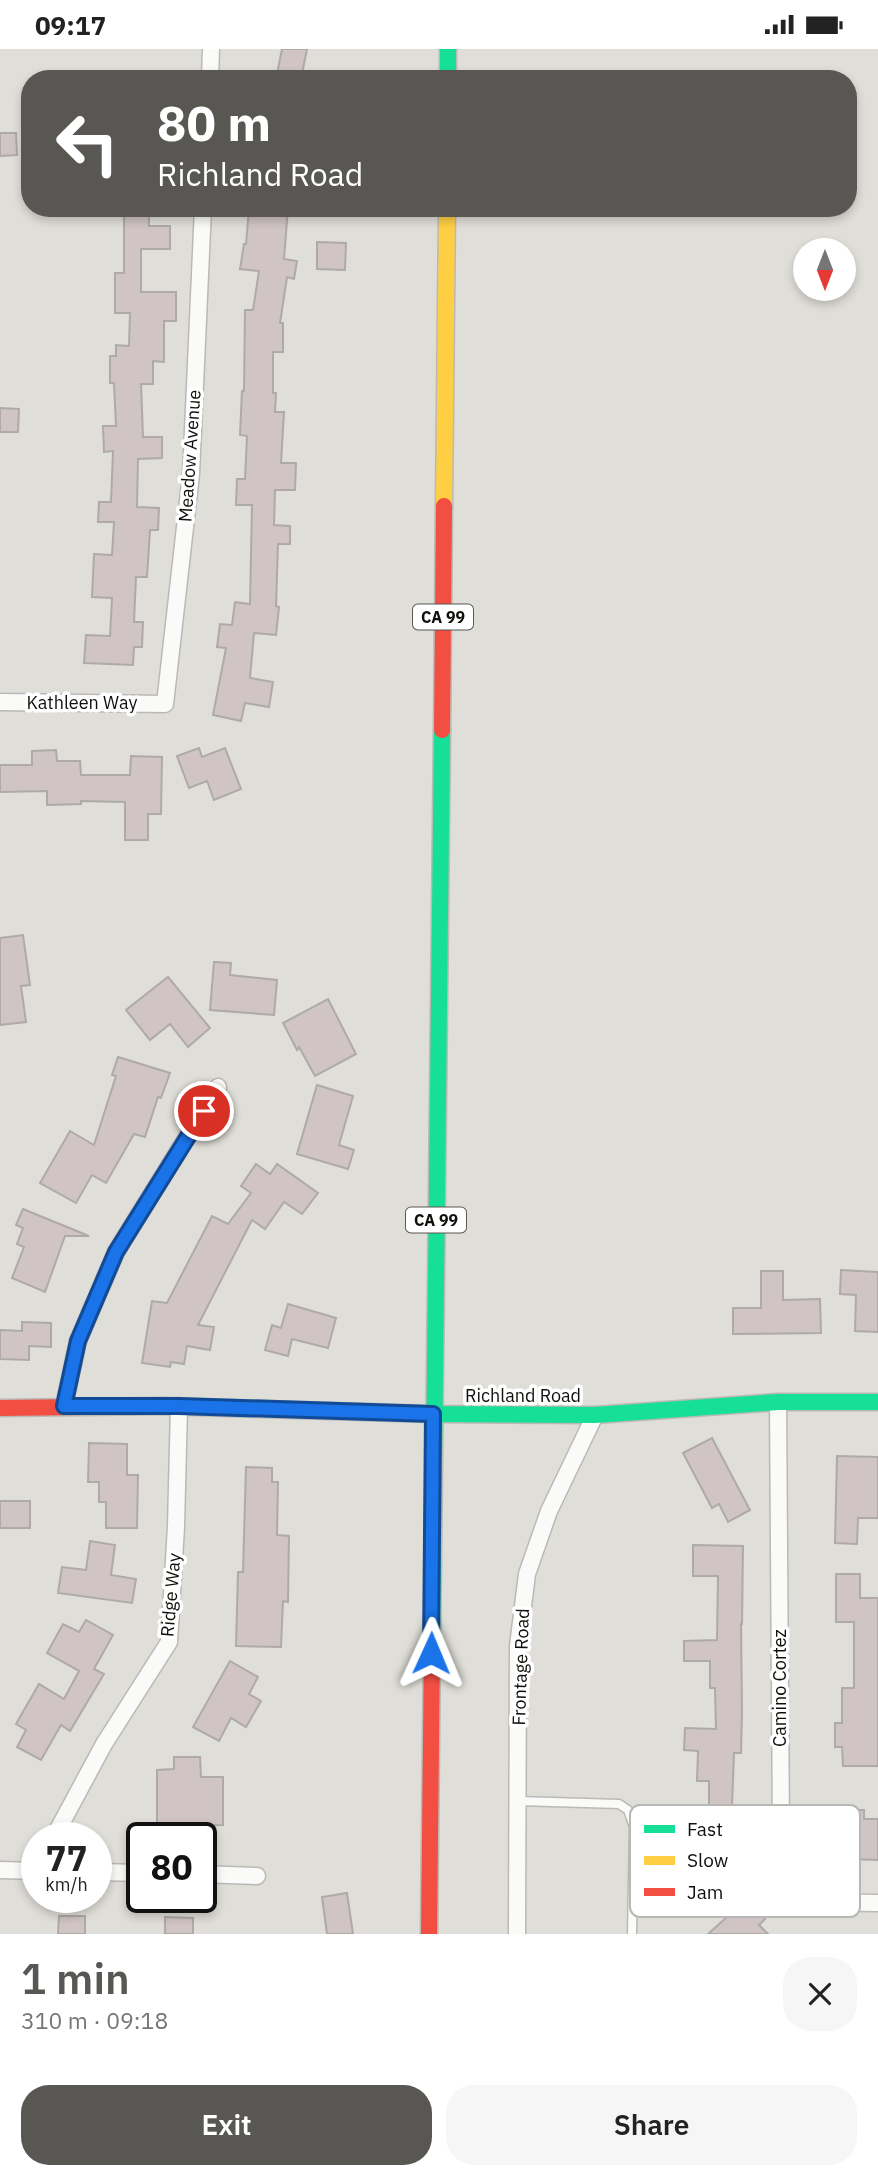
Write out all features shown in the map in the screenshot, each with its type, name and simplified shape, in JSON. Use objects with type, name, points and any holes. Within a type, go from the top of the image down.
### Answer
[{"type":"main road","points":[[448,49],[448,70]]},
{"type":"main road","name":"CA 99","points":[[429,1934],[447,217]]},
{"type":"main road","name":"Richland Road","points":[[0,1408],[179,1406],[433,1414],[595,1415],[778,1402],[878,1402]]},
{"type":"street","points":[[210,70],[211,49]]},
{"type":"street","name":"Meadow Avenue","points":[[165,703],[191,474],[204,217]]},
{"type":"street","name":"Kathleen Way","points":[[0,702],[165,703]]},
{"type":"street","points":[[64,1406],[78,1341],[116,1252],[218,1087]]},
{"type":"street","name":"Camino Cortez","points":[[778,1402],[781,1805]]},
{"type":"street","name":"Ridge Way","points":[[62,1822],[104,1744],[169,1642],[176,1527],[179,1406]]},
{"type":"street","name":"Frontage Road","points":[[517,1934],[518,1646],[527,1574],[549,1511],[595,1415]]},
{"type":"street","points":[[0,1870],[21,1870]]},
{"type":"street","points":[[217,1874],[257,1875]]},
{"type":"street","name":"Camino Cortez","points":[[860,1903],[878,1903]]},
{"type":"lane","points":[[518,1801],[619,1804],[628,1810],[630,1816]]},
{"type":"building","points":[[282,49],[307,49],[303,70],[278,70]]},
{"type":"building","points":[[0,133],[16,133],[17,155],[0,156]]},
{"type":"building","points":[[124,217],[149,217],[149,226],[170,226],[170,249],[141,249],[141,292],[176,292],[176,321],[164,321],[164,362],[153,361],[153,384],[141,384],[143,437],[162,437],[162,458],[138,459],[137,507],[159,508],[158,530],[150,530],[147,577],[136,577],[134,622],[143,622],[142,647],[134,647],[133,665],[84,663],[86,635],[110,636],[112,598],[92,597],[94,554],[112,555],[114,522],[98,522],[99,502],[111,502],[113,451],[104,452],[103,426],[116,426],[114,383],[110,383],[110,356],[116,356],[116,345],[129,346],[130,313],[115,313],[115,273],[124,273]]},
{"type":"building","points":[[248,217],[287,217],[284,259],[297,261],[294,279],[287,277],[280,323],[283,323],[283,352],[273,352],[273,393],[276,393],[275,412],[284,412],[281,463],[296,463],[295,490],[275,490],[274,525],[290,526],[290,544],[278,544],[276,606],[279,607],[276,635],[254,633],[250,678],[273,682],[269,707],[245,703],[241,721],[213,715],[226,648],[217,647],[220,624],[232,625],[235,602],[250,604],[252,505],[236,505],[237,479],[245,479],[247,436],[240,435],[244,391],[245,310],[253,310],[259,271],[240,269]]},
{"type":"building","points":[[317,242],[346,243],[345,270],[317,269]]},
{"type":"building","points":[[0,408],[19,409],[18,432],[0,432]]},
{"type":"building","points":[[199,748],[202,757],[225,748],[241,789],[214,800],[207,781],[189,788],[177,756]]},
{"type":"building","points":[[56,750],[57,761],[80,761],[81,775],[130,775],[131,756],[162,757],[161,814],[148,814],[148,840],[125,840],[125,802],[81,801],[81,804],[47,805],[47,791],[0,792],[0,765],[32,765],[32,751]]},
{"type":"building","points":[[23,935],[30,985],[21,986],[26,1022],[0,1025],[0,938]]},
{"type":"building","points":[[214,962],[231,963],[230,975],[277,980],[274,1015],[210,1010]]},
{"type":"building","points":[[168,977],[210,1028],[188,1047],[170,1024],[150,1040],[126,1010]]},
{"type":"building","points":[[328,999],[356,1054],[315,1076],[283,1023]]},
{"type":"building","points":[[118,1057],[170,1073],[161,1098],[158,1097],[145,1137],[134,1134],[106,1183],[92,1175],[76,1203],[40,1183],[70,1131],[94,1145],[116,1076],[112,1075]]},
{"type":"building","points":[[317,1085],[353,1096],[339,1145],[354,1150],[348,1169],[297,1154]]},
{"type":"building","points":[[256,1164],[270,1174],[277,1164],[318,1193],[302,1214],[284,1202],[265,1229],[252,1220],[198,1325],[214,1327],[210,1350],[187,1346],[184,1364],[171,1362],[170,1367],[142,1363],[152,1301],[167,1303],[212,1216],[228,1224],[251,1193],[241,1186]]},
{"type":"building","points":[[23,1209],[89,1236],[65,1236],[45,1292],[12,1278],[24,1247],[17,1244],[23,1228],[16,1225]]},
{"type":"building","points":[[841,1270],[878,1272],[878,1332],[855,1331],[856,1295],[840,1294]]},
{"type":"building","points":[[761,1271],[783,1271],[783,1300],[820,1299],[821,1333],[733,1334],[733,1308],[761,1308]]},
{"type":"building","points":[[288,1304],[336,1318],[328,1348],[292,1339],[288,1356],[265,1350],[272,1325],[281,1328]]},
{"type":"building","points":[[22,1322],[51,1323],[51,1347],[29,1346],[29,1360],[0,1359],[0,1330],[22,1331]]},
{"type":"building","points":[[712,1438],[750,1510],[728,1522],[719,1504],[712,1508],[683,1453]]},
{"type":"building","points":[[89,1443],[127,1444],[127,1475],[138,1475],[137,1528],[106,1528],[106,1502],[99,1502],[99,1482],[88,1482]]},
{"type":"building","points":[[837,1456],[878,1457],[878,1518],[858,1518],[857,1544],[835,1543]]},
{"type":"building","points":[[246,1467],[272,1468],[272,1482],[278,1482],[277,1535],[289,1536],[288,1602],[283,1601],[281,1647],[236,1646],[238,1572],[243,1572]]},
{"type":"building","points":[[0,1501],[30,1501],[30,1528],[0,1528]]},
{"type":"building","points":[[90,1541],[115,1545],[111,1575],[136,1579],[132,1603],[58,1593],[62,1567],[86,1570]]},
{"type":"building","points":[[693,1545],[743,1546],[741,1753],[734,1753],[732,1805],[709,1805],[709,1781],[697,1781],[698,1751],[684,1750],[685,1728],[716,1729],[715,1688],[710,1688],[710,1661],[684,1661],[684,1641],[717,1640],[718,1576],[693,1576]]},
{"type":"building","points":[[836,1574],[860,1574],[860,1598],[878,1598],[878,1766],[843,1766],[842,1747],[835,1747],[835,1723],[842,1723],[842,1688],[854,1688],[854,1622],[836,1622]]},
{"type":"building","points":[[86,1620],[113,1635],[94,1669],[104,1674],[70,1731],[61,1725],[41,1760],[17,1747],[26,1730],[16,1724],[39,1684],[64,1699],[79,1671],[47,1653],[63,1624],[79,1632]]},
{"type":"building","points":[[230,1661],[258,1677],[249,1694],[261,1701],[246,1727],[231,1718],[219,1741],[193,1727]]},
{"type":"building","points":[[174,1757],[200,1757],[201,1777],[223,1777],[223,1825],[217,1825],[217,1822],[157,1822],[157,1770],[174,1769]]},
{"type":"building","points":[[860,1810],[864,1810],[864,1819],[878,1819],[878,1860],[860,1859]]},
{"type":"building","points":[[347,1893],[353,1934],[327,1934],[322,1897]]},
{"type":"building","points":[[59,1916],[85,1916],[85,1934],[58,1934]]},
{"type":"building","points":[[165,1917],[193,1918],[193,1934],[165,1934]]},
{"type":"building","points":[[727,1917],[763,1917],[765,1919],[759,1925],[768,1934],[708,1934]]},
{"type":"traffic: fast","points":[[448,49],[448,70]]},
{"type":"traffic: fast","points":[[432,1645],[442,730]]},
{"type":"traffic: fast","points":[[163,1406],[433,1414],[595,1415],[778,1402],[878,1402]]},
{"type":"traffic: slow","points":[[444,506],[447,217]]},
{"type":"traffic: jam","points":[[442,730],[444,506]]},
{"type":"traffic: jam","points":[[0,1408],[163,1406]]},
{"type":"traffic: jam","points":[[429,1934],[432,1645]]},
{"type":"route","points":[[204,1111],[116,1252],[78,1341],[64,1406],[179,1406],[433,1414],[431,1653]]}]
